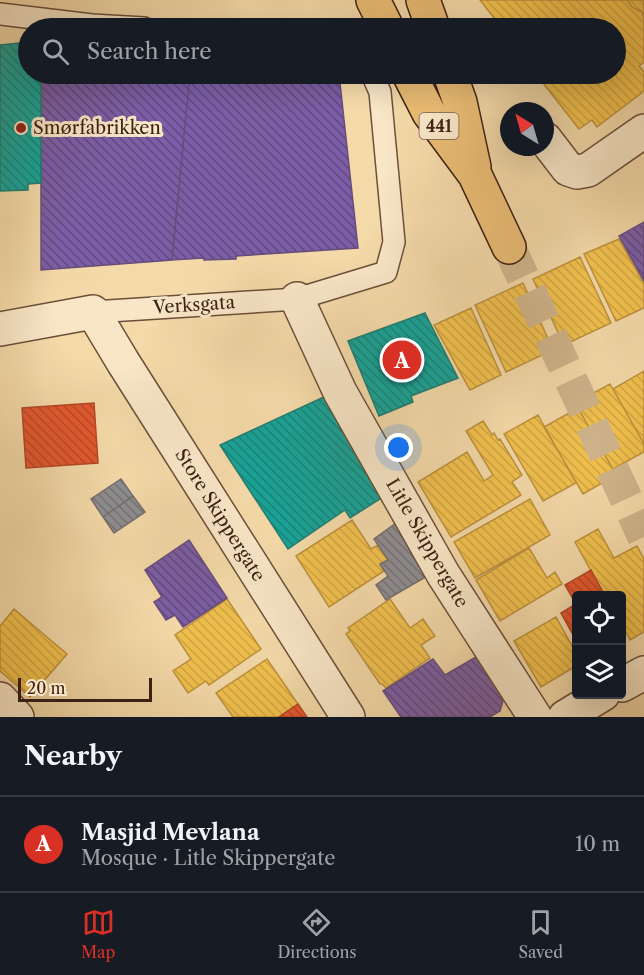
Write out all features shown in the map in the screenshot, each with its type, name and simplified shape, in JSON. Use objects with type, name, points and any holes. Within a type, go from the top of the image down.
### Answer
[{"type":"main road","points":[[372,0],[382,18]]},
{"type":"main road","points":[[423,0],[429,18]]},
{"type":"main road","name":"441","points":[[414,84],[429,113],[475,175],[509,247]]},
{"type":"main road","name":"441","points":[[454,84],[460,102],[475,175]]},
{"type":"street","points":[[554,151],[568,169],[577,172],[588,170],[644,131]]},
{"type":"street","name":"Litle Skippergate","points":[[297,298],[340,392],[443,574],[535,717]]},
{"type":"street","name":"Verksgata","points":[[0,329],[93,312]]},
{"type":"street","name":"Store Skippergate","points":[[93,312],[348,717]]},
{"type":"street","points":[[626,682],[644,673]]},
{"type":"street","points":[[0,699],[17,717]]},
{"type":"street","points":[[565,717],[595,699]]},
{"type":"lane","points":[[0,14],[33,18]]},
{"type":"lane","name":"Verksgata","points":[[93,312],[297,298],[386,272],[394,242],[380,93],[376,84]]},
{"type":"building: Homes","points":[[480,0],[627,0],[632,7],[642,12],[644,18],[644,62],[639,66],[644,72],[644,91],[597,127],[592,120],[579,129],[544,84],[626,84],[626,18],[494,18]]},
{"type":"building: Homes","points":[[627,0],[644,0],[644,18],[642,12],[632,7]]},
{"type":"building: Homes","points":[[619,239],[644,284],[644,308],[616,321],[584,254]]},
{"type":"building: Homes","points":[[580,257],[611,323],[564,345],[533,279]]},
{"type":"building: Homes","points":[[523,283],[553,350],[506,372],[475,305]]},
{"type":"building: Homes","points":[[471,308],[501,375],[470,390],[434,325]]},
{"type":"building: Homes","points":[[644,371],[644,444],[613,389]]},
{"type":"building: Homes","points":[[610,384],[644,444],[644,452],[613,469],[575,403]]},
{"type":"building: Homes","points":[[578,408],[616,475],[583,494],[544,427]]},
{"type":"building: Homes","points":[[538,415],[576,483],[543,501],[504,434]]},
{"type":"building: Homes","points":[[483,421],[492,435],[494,433],[498,440],[500,439],[522,475],[512,482],[521,495],[451,537],[418,482],[467,452],[484,481],[493,475],[466,431]]},
{"type":"building: Homes","points":[[530,499],[550,535],[475,578],[454,542]]},
{"type":"building: Homes","points":[[352,520],[371,549],[378,545],[388,560],[380,564],[384,571],[329,607],[296,556]]},
{"type":"building: Homes","points":[[598,529],[614,558],[637,546],[644,559],[644,632],[630,640],[626,632],[626,591],[602,591],[575,542]]},
{"type":"building: Homes","points":[[529,548],[547,578],[555,572],[562,584],[500,621],[476,580]]},
{"type":"building: Homes","points":[[227,599],[261,649],[209,685],[206,681],[188,693],[173,671],[191,659],[175,635]]},
{"type":"building: Homes","points":[[390,599],[410,628],[423,619],[435,636],[421,645],[430,658],[386,688],[380,684],[346,634],[350,631],[348,628]]},
{"type":"building: Homes","points":[[14,609],[67,654],[30,697],[0,671],[0,626]]},
{"type":"building: Homes","points":[[556,617],[572,646],[572,668],[541,687],[514,641]]},
{"type":"building: Homes","points":[[267,659],[298,704],[279,717],[233,717],[216,693]]},
{"type":"building: Shops","points":[[94,403],[98,463],[26,468],[22,408]]},
{"type":"building: Shops","points":[[591,570],[602,591],[572,591],[572,597],[565,585]]},
{"type":"building: Shops","points":[[572,606],[572,633],[561,613]]},
{"type":"building: Shops","points":[[298,704],[307,717],[279,717]]},
{"type":"building: Offices","points":[[41,84],[189,84],[172,260],[41,270]]},
{"type":"building: Offices","points":[[189,84],[340,84],[358,248],[236,256],[236,259],[172,260]]},
{"type":"building: Offices","points":[[644,222],[644,281],[619,236]]},
{"type":"building: Offices","points":[[189,540],[227,598],[183,627],[175,615],[166,620],[154,602],[162,597],[145,570]]},
{"type":"building: Offices","points":[[481,654],[505,694],[500,711],[490,717],[401,717],[383,691],[433,659],[445,675]]},
{"type":"building: Public","name":"Smørfabrikken","points":[[18,43],[18,84],[41,84],[41,183],[28,184],[28,190],[0,191],[0,45]]},
{"type":"building: Public","points":[[425,313],[458,378],[411,396],[413,402],[379,416],[348,341]]},
{"type":"building: Public","points":[[326,396],[383,497],[350,518],[345,510],[288,549],[220,445]]},
{"type":"building: Industry","points":[[121,479],[133,496],[103,517],[91,499]]},
{"type":"building: Industry","points":[[133,496],[145,512],[114,533],[103,517]]},
{"type":"building: Industry","points":[[396,523],[429,575],[386,600],[376,585],[388,576],[380,564],[388,560],[374,539]]},
{"type":"tunnel","points":[[509,247],[644,537]]},
{"type":"place","name":"Smørfabrikken","points":[[21,128]]},
{"type":"place","name":"Masjid Mevlana","points":[[402,360]]}]
